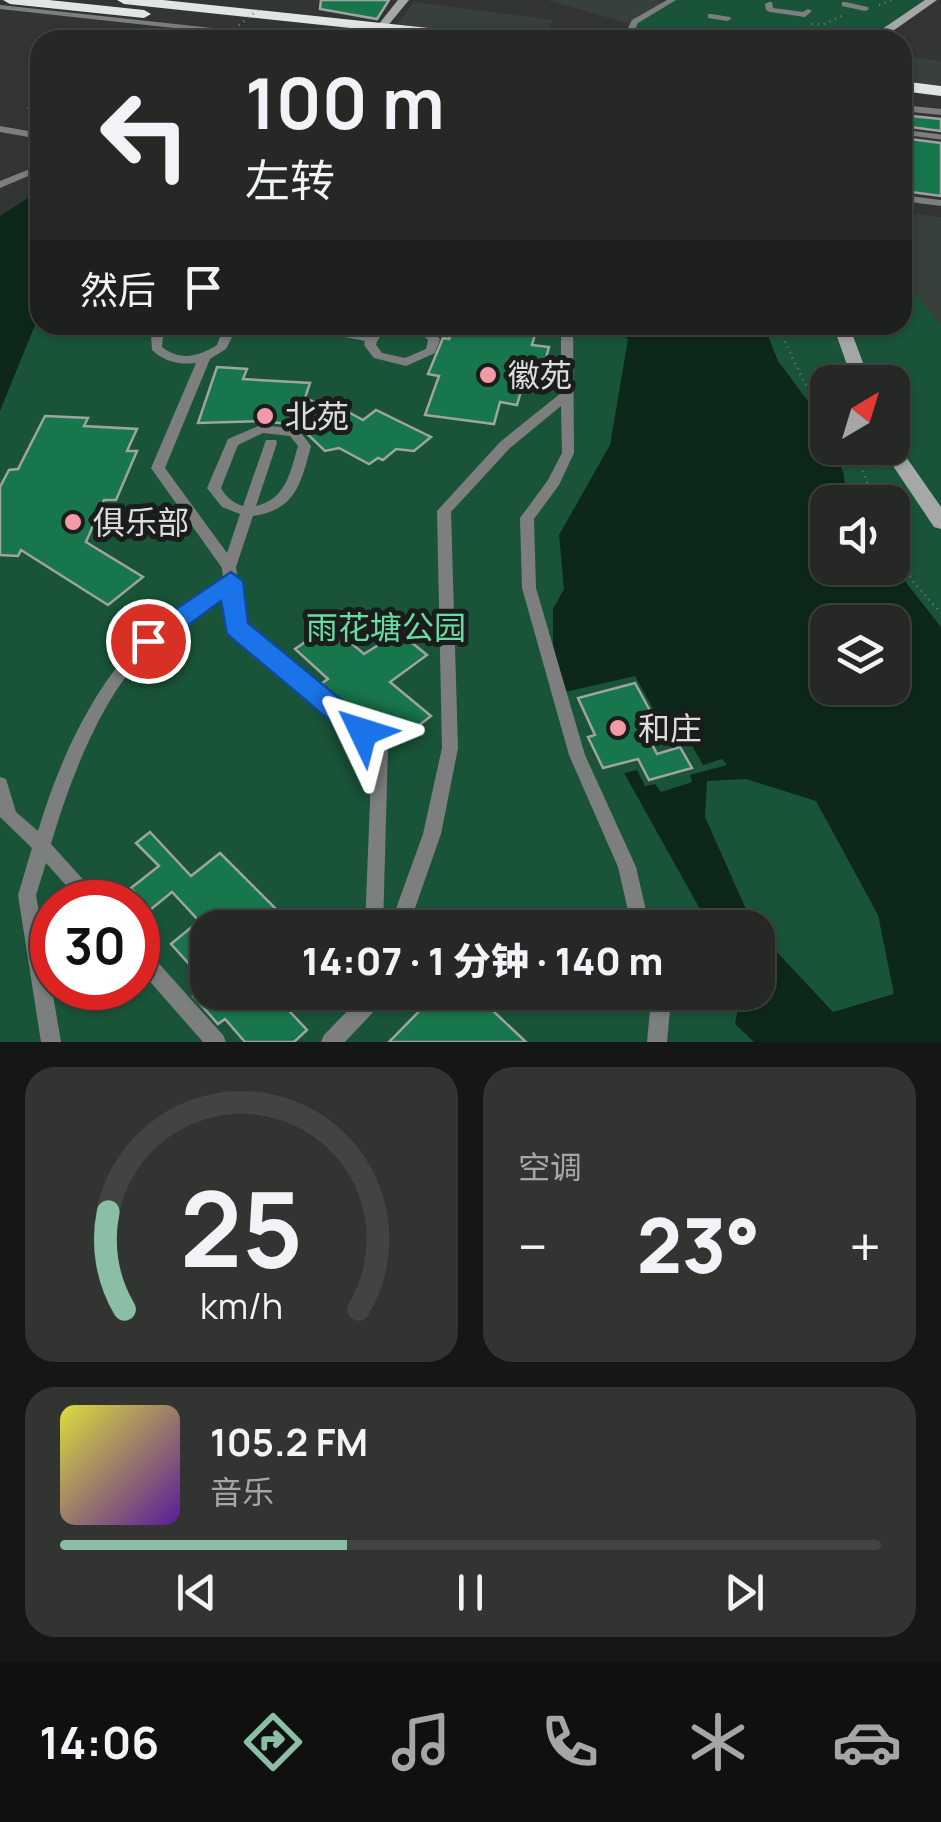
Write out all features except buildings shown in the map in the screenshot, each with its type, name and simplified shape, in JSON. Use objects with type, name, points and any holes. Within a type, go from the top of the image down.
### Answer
[{"type":"highway","points":[[10,0],[349,30]]},
{"type":"highway","points":[[124,0],[359,30]]},
{"type":"highway","points":[[912,85],[941,89]]},
{"type":"highway","points":[[912,100],[941,103]]},
{"type":"street","points":[[152,0],[362,30]]},
{"type":"street","points":[[385,30],[404,0]]},
{"type":"street","points":[[386,30],[416,0]]},
{"type":"street","points":[[631,30],[635,22],[672,0]]},
{"type":"street","points":[[798,0],[780,12],[804,12]]},
{"type":"street","points":[[887,30],[931,1]]},
{"type":"street","points":[[845,4],[865,9]]},
{"type":"street","points":[[0,7],[213,30]]},
{"type":"street","points":[[712,21],[730,25],[722,8]]},
{"type":"street","points":[[912,109],[941,112]]},
{"type":"street","points":[[0,129],[30,134]]},
{"type":"street","points":[[0,185],[30,172]]},
{"type":"street","points":[[912,199],[941,203]]},
{"type":"street","points":[[161,335],[154,342],[160,354],[180,360],[204,358],[222,347],[223,335]]},
{"type":"street","points":[[351,335],[372,339]]},
{"type":"street","points":[[376,335],[372,339],[372,351],[386,360],[406,362],[431,351],[434,339],[430,335]]},
{"type":"street","points":[[567,335],[568,453],[554,482],[528,518],[529,588],[577,755],[627,867],[637,910]]},
{"type":"street","points":[[845,335],[856,365]]},
{"type":"street","points":[[204,358],[158,468],[230,574]]},
{"type":"street","points":[[405,910],[432,834],[450,748],[444,511],[505,445],[567,395]]},
{"type":"street","points":[[261,429],[294,432],[306,446],[286,497],[266,510],[248,511],[232,508],[218,499],[214,488],[233,442],[261,429]]},
{"type":"street","points":[[271,442],[230,574],[236,627],[380,747],[375,910]]},
{"type":"street","points":[[902,465],[941,522]]},
{"type":"street","points":[[51,1042],[27,895],[59,789],[107,690],[148,641],[230,574]]},
{"type":"street","points":[[0,784],[8,816],[72,880]]},
{"type":"street","points":[[160,979],[216,1042]]},
{"type":"street","points":[[330,1042],[359,1010]]},
{"type":"street","points":[[657,1042],[660,1010]]},
{"type":"lane","points":[[912,133],[941,137]]},
{"type":"path","points":[[234,29],[258,10]]},
{"type":"path","points":[[782,335],[810,388]]},
{"type":"path","points":[[910,575],[941,613]]},
{"type":"shaded area","points":[[547,0],[656,0],[666,3],[634,25]]},
{"type":"shaded area","points":[[414,2],[553,20],[548,28],[571,30],[432,30],[395,26]]},
{"type":"shaded area","points":[[912,56],[941,61],[941,85],[912,82]]},
{"type":"shaded area","points":[[30,196],[31,335],[0,411],[0,216]]},
{"type":"shaded area","points":[[912,213],[941,217],[941,325],[912,291]]},
{"type":"shaded area","points":[[623,335],[768,335],[778,361],[810,404],[810,465],[840,465],[845,481],[845,485],[810,485],[810,585],[908,585],[941,627],[941,1042],[754,1042],[735,1024],[738,1010],[775,1010],[775,950],[833,1012],[894,994],[878,915],[816,801],[746,779],[707,781],[705,817],[746,910],[701,910],[624,773],[637,770],[645,786],[655,784],[661,792],[692,782],[690,775],[727,765],[722,759],[703,765],[686,735],[677,736],[664,711],[655,712],[635,676],[565,692],[553,659],[553,609],[564,589],[559,535],[610,445],[628,339]]},
{"type":"green space","points":[[672,0],[932,0],[887,30],[631,30],[635,22]]},
{"type":"green space","name":"雨花塘公园","points":[[30,196],[30,335],[912,335],[912,291],[941,325],[941,1042],[0,1042],[0,216]]},
{"type":"place","name":"徽苑","points":[[488,375]]},
{"type":"place","name":"北苑","points":[[265,416]]},
{"type":"place","name":"俱乐部","points":[[73,522]]},
{"type":"place","name":"和庄","points":[[618,728]]},
{"type":"route","points":[[148,641],[231,581],[236,627],[363,732]]}]
